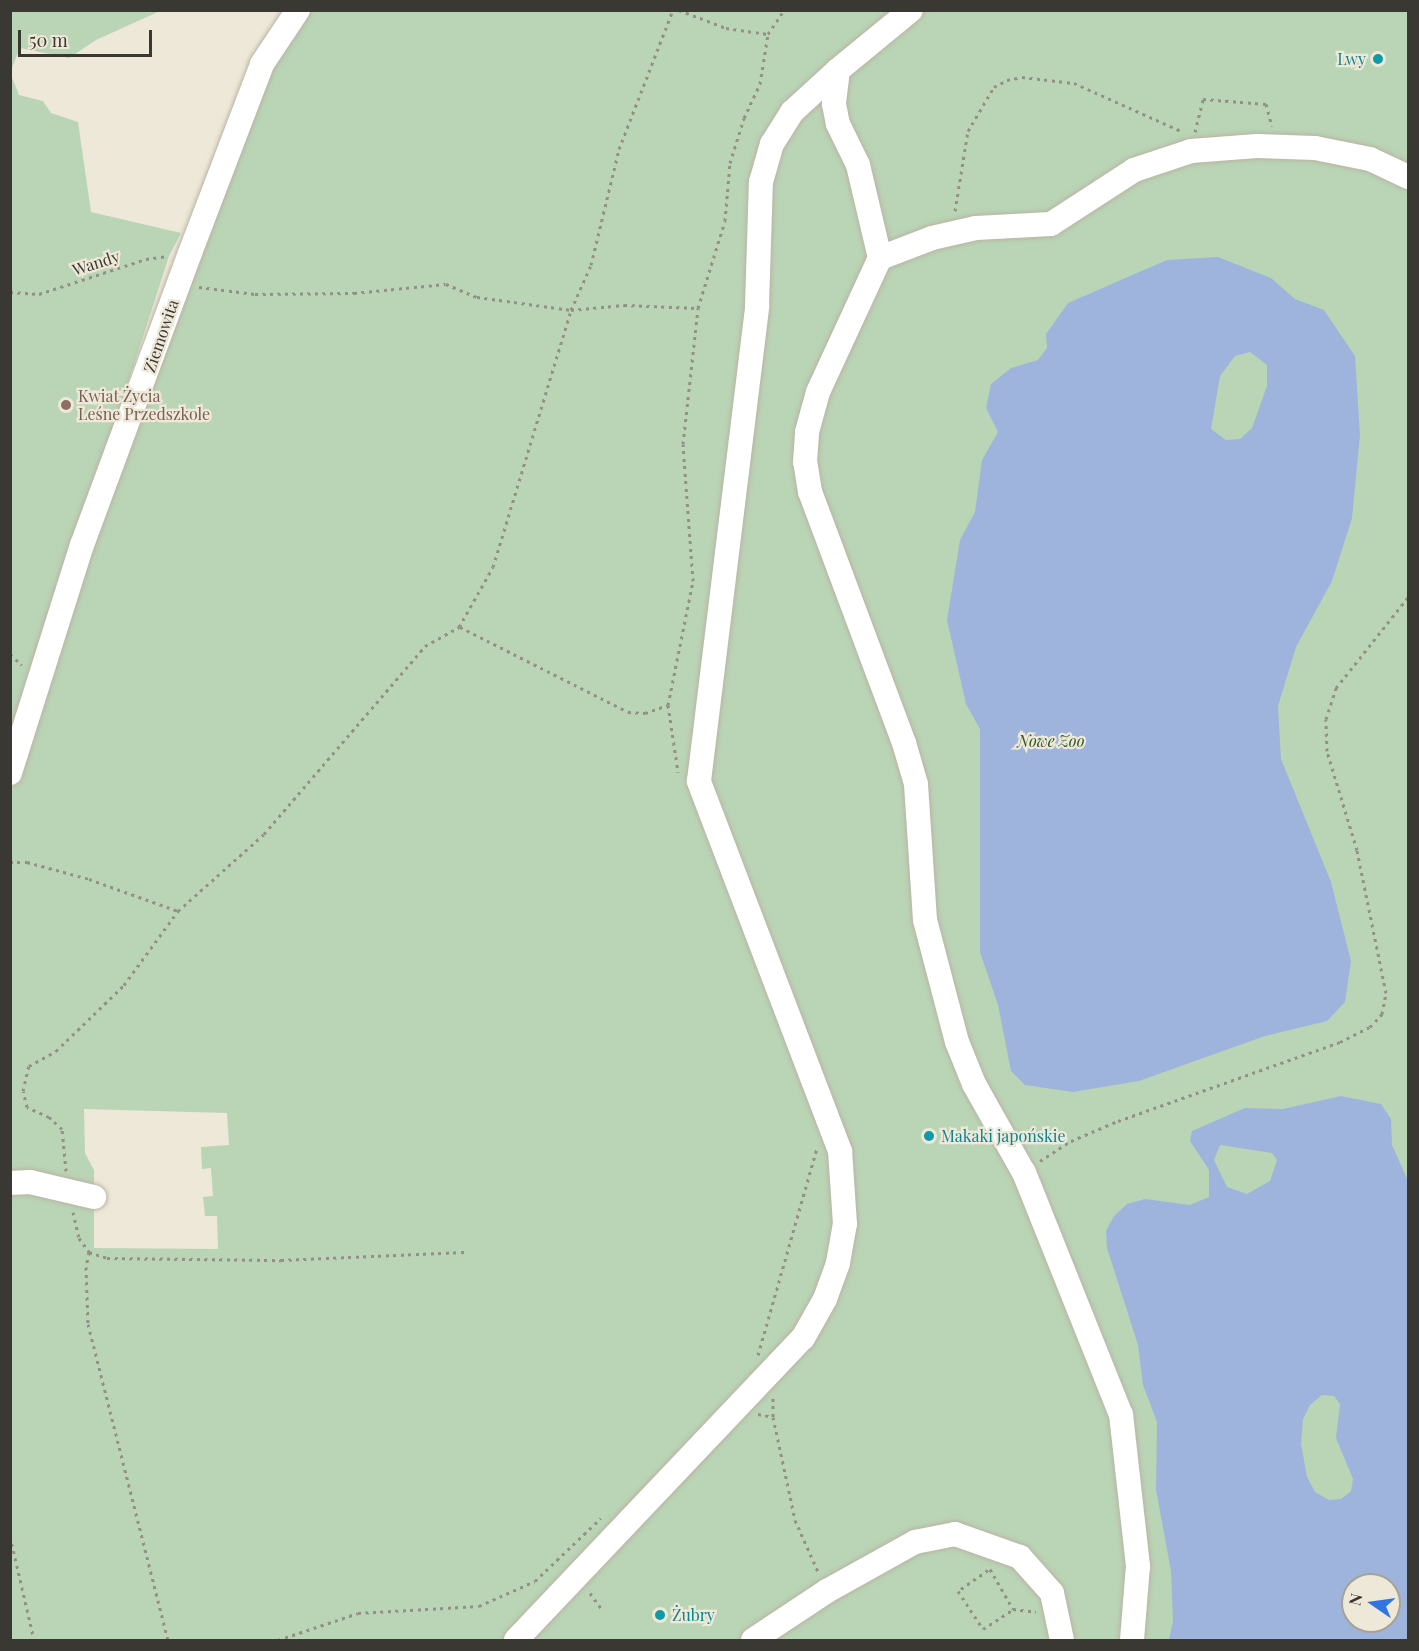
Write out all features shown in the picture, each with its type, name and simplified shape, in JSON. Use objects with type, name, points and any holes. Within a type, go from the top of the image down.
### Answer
[{"type":"street","name":"Ziemowita","points":[[10,773],[82,545],[190,253],[262,64],[298,10]]},
{"type":"street","points":[[516,1641],[803,1338],[825,1299],[838,1263],[845,1224],[846,1189],[840,1151],[699,781],[757,306],[761,182],[772,144],[792,112],[838,70],[911,10]]},
{"type":"street","points":[[838,70],[834,104],[838,124],[858,165],[880,258],[818,392],[807,432],[806,472],[810,492],[904,743],[916,784],[925,920],[957,1042],[974,1084],[1024,1173],[1121,1415],[1138,1566],[1132,1641]]},
{"type":"street","points":[[792,112],[816,114],[838,124]]},
{"type":"street","points":[[880,258],[949,234],[976,228],[1051,224],[1134,170],[1192,144],[1278,146],[1347,154],[1370,159],[1408,177]]},
{"type":"street","points":[[10,1183],[30,1182],[78,1195]]},
{"type":"street","points":[[753,1641],[826,1592],[915,1542],[955,1534],[1012,1551],[1052,1593],[1062,1641]]},
{"type":"path","points":[[465,1252],[280,1260],[107,1258],[89,1252],[79,1238],[73,1208],[78,1195],[62,1130],[49,1117],[27,1107],[23,1091],[29,1066],[56,1051],[124,985],[178,911],[264,834],[425,646],[459,627],[493,567],[571,310],[591,265],[619,149],[673,10]]},
{"type":"path","points":[[679,10],[726,28],[768,34]]},
{"type":"path","points":[[678,774],[668,705],[693,581],[683,444],[698,308],[725,221],[730,163],[744,118],[760,84],[768,34],[784,10]]},
{"type":"path","points":[[949,234],[968,130],[994,87],[1007,80],[1022,77],[1074,83],[1192,144],[1203,99],[1266,104],[1278,146]]},
{"type":"path","name":"Wandy","points":[[10,292],[39,294],[146,259],[190,253]]},
{"type":"path","points":[[180,281],[255,294],[354,293],[446,284],[477,297],[571,310],[624,305],[698,308]]},
{"type":"path","points":[[1024,1173],[1071,1141],[1340,1042],[1370,1027],[1382,1014],[1386,993],[1357,850],[1327,751],[1326,719],[1336,688],[1408,597]]},
{"type":"path","points":[[459,627],[628,712],[645,713],[668,705]]},
{"type":"path","points":[[10,862],[27,862],[89,879],[178,911]]},
{"type":"path","points":[[758,1357],[816,1138]]},
{"type":"path","points":[[89,1252],[86,1267],[88,1324],[168,1641]]},
{"type":"path","points":[[736,1410],[773,1417],[795,1520],[826,1592]]},
{"type":"path","points":[[278,1641],[358,1612],[478,1606],[535,1581],[604,1515]]},
{"type":"path","points":[[10,1536],[34,1641]]},
{"type":"path","points":[[1012,1551],[958,1591],[982,1629],[1013,1609],[1058,1614]]},
{"type":"path","points":[[988,1570],[1013,1609]]},
{"type":"green space","points":[[11,10],[160,11],[96,40],[69,58],[20,48],[11,70]]},
{"type":"green space","name":"Nowe Zoo","points":[[306,11],[1408,11],[1408,1640],[11,1640],[10,794],[89,546],[267,68]],"holes":[[[84,1109],[227,1113],[229,1145],[201,1147],[202,1169],[211,1168],[213,1196],[203,1197],[205,1216],[217,1216],[218,1249],[94,1248],[94,1170],[85,1153]]]},
{"type":"green space","points":[[11,75],[19,95],[43,101],[51,113],[78,122],[91,212],[181,233],[169,256],[11,745]]},
{"type":"water","points":[[1218,257],[1271,278],[1295,299],[1324,310],[1355,356],[1360,435],[1352,518],[1332,581],[1296,647],[1278,706],[1281,759],[1331,882],[1351,961],[1345,1002],[1327,1021],[1265,1036],[1139,1081],[1073,1092],[1025,1085],[1011,1071],[998,1005],[980,952],[980,729],[966,704],[947,620],[960,540],[975,512],[982,460],[998,432],[986,408],[991,384],[1011,368],[1038,360],[1047,348],[1046,334],[1068,303],[1167,260]],"holes":[[[1250,352],[1267,365],[1267,386],[1252,428],[1240,439],[1226,440],[1211,429],[1220,376],[1235,356]]]},
{"type":"water","points":[[1341,1096],[1381,1104],[1391,1119],[1392,1145],[1408,1181],[1408,1640],[1169,1640],[1173,1621],[1171,1571],[1156,1490],[1157,1422],[1143,1385],[1138,1345],[1107,1248],[1106,1231],[1114,1216],[1127,1204],[1145,1199],[1190,1205],[1209,1197],[1209,1170],[1190,1141],[1192,1131],[1245,1108],[1283,1109]],"holes":[[[1220,1145],[1272,1153],[1277,1160],[1270,1181],[1247,1194],[1227,1187],[1214,1160]],[[1322,1395],[1334,1396],[1340,1404],[1336,1438],[1353,1479],[1351,1491],[1341,1499],[1329,1500],[1315,1492],[1307,1477],[1301,1444],[1303,1419],[1310,1405]]]},
{"type":"place","name":"Lwy","points":[[1378,59]]},
{"type":"place","name":"Kwiat Życia Leśne Przedszkole","points":[[66,405]]},
{"type":"place","name":"Makaki japońskie","points":[[929,1136]]},
{"type":"place","name":"Żubry","points":[[660,1615]]}]
